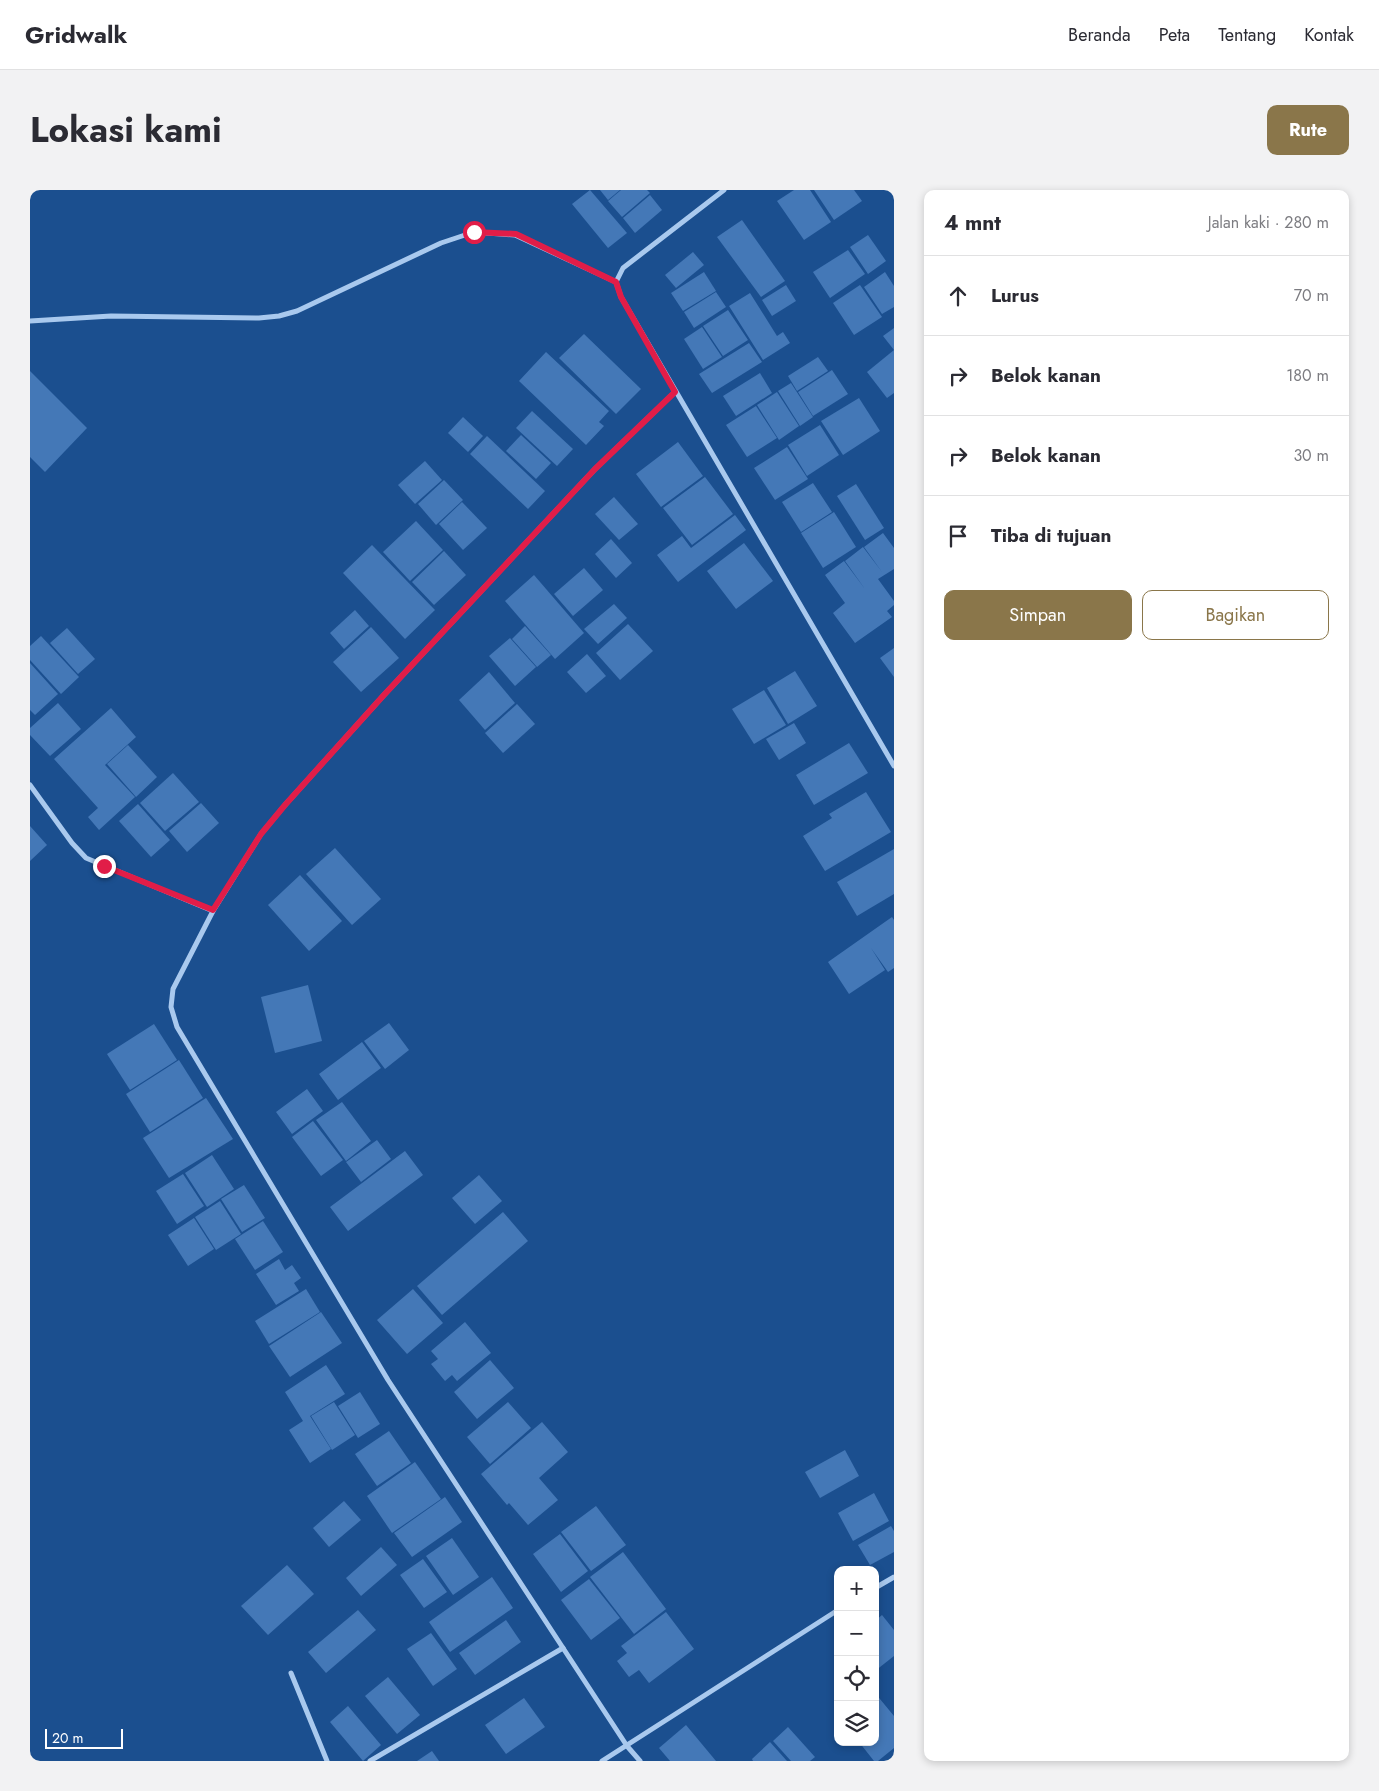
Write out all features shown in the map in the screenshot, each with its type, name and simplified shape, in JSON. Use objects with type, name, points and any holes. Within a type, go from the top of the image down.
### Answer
[{"type":"street","points":[[724,190],[623,268],[616,282],[621,297],[675,392],[894,766]]},
{"type":"street","points":[[30,321],[111,316],[259,318],[279,316],[297,311],[441,243],[474,232],[516,234],[616,282]]},
{"type":"street","points":[[640,1761],[627,1746],[388,1380],[177,1026],[171,1007],[173,989],[213,910],[261,834],[383,696],[595,469],[675,392]]},
{"type":"street","points":[[30,785],[72,843],[86,858],[213,910]]},
{"type":"street","points":[[879,1586],[894,1577]]},
{"type":"street","points":[[602,1761],[836,1611]]},
{"type":"street","points":[[370,1761],[563,1648]]},
{"type":"street","points":[[291,1673],[327,1761]]},
{"type":"building","points":[[590,190],[627,233],[608,248],[572,204]]},
{"type":"building","points":[[600,190],[620,190],[608,200]]},
{"type":"building","points":[[621,190],[647,190],[650,193],[622,217],[608,201]]},
{"type":"building","points":[[794,190],[810,190],[831,222],[804,240],[777,201]]},
{"type":"building","points":[[814,190],[854,190],[862,201],[834,220]]},
{"type":"building","points":[[650,195],[662,210],[635,233],[623,218]]},
{"type":"building","points":[[742,220],[785,281],[761,297],[717,237]]},
{"type":"building","points":[[868,235],[886,261],[868,274],[850,247]]},
{"type":"building","points":[[848,250],[865,274],[830,298],[813,272]]},
{"type":"building","points":[[693,252],[704,265],[676,288],[665,275]]},
{"type":"building","points":[[704,272],[716,291],[683,311],[671,293]]},
{"type":"building","points":[[885,272],[894,286],[894,307],[882,314],[864,287]]},
{"type":"building","points":[[786,285],[796,301],[772,316],[762,300]]},
{"type":"building","points":[[860,285],[882,317],[854,335],[833,303]]},
{"type":"building","points":[[716,292],[726,307],[694,328],[684,312]]},
{"type":"building","points":[[750,293],[777,336],[783,332],[790,343],[763,360],[729,306]]},
{"type":"building","points":[[728,310],[748,340],[723,356],[703,326]]},
{"type":"building","points":[[702,327],[722,357],[703,369],[684,339]]},
{"type":"building","points":[[894,328],[894,350],[883,336]]},
{"type":"building","points":[[584,334],[641,389],[616,414],[559,358]]},
{"type":"building","points":[[749,343],[762,362],[712,393],[699,374]]},
{"type":"building","points":[[894,350],[894,393],[887,398],[867,372]]},
{"type":"building","points":[[546,352],[609,411],[599,422],[604,426],[586,445],[519,381]]},
{"type":"building","points":[[818,357],[828,371],[797,391],[788,376]]},
{"type":"building","points":[[832,370],[848,394],[813,416],[798,392]]},
{"type":"building","points":[[30,371],[87,428],[45,472],[30,457]]},
{"type":"building","points":[[760,373],[772,393],[736,416],[723,396]]},
{"type":"building","points":[[791,383],[813,417],[800,426],[778,391]]},
{"type":"building","points":[[777,392],[799,426],[779,440],[757,405]]},
{"type":"building","points":[[859,398],[880,431],[843,455],[821,421]]},
{"type":"building","points":[[756,406],[777,438],[747,457],[726,425]]},
{"type":"building","points":[[532,411],[573,449],[557,466],[516,428]]},
{"type":"building","points":[[463,417],[483,436],[468,452],[448,433]]},
{"type":"building","points":[[820,425],[839,455],[807,476],[788,445]]},
{"type":"building","points":[[521,435],[551,463],[536,479],[506,451]]},
{"type":"building","points":[[487,436],[545,491],[528,509],[470,454]]},
{"type":"building","points":[[678,442],[703,476],[661,507],[636,474]]},
{"type":"building","points":[[787,447],[808,479],[775,500],[754,468]]},
{"type":"building","points":[[425,461],[442,480],[415,504],[398,485]]},
{"type":"building","points":[[705,477],[733,514],[692,545],[663,508]]},
{"type":"building","points":[[444,480],[463,500],[436,525],[418,504]]},
{"type":"building","points":[[813,483],[832,512],[801,532],[782,502]]},
{"type":"building","points":[[856,484],[884,528],[865,540],[837,496]]},
{"type":"building","points":[[614,497],[638,524],[619,540],[595,514]]},
{"type":"building","points":[[462,502],[487,528],[463,550],[439,524]]},
{"type":"building","points":[[834,512],[856,547],[823,568],[801,533]]},
{"type":"building","points":[[735,515],[746,530],[678,582],[657,555],[682,536],[691,548]]},
{"type":"building","points":[[416,521],[443,550],[410,581],[383,552]]},
{"type":"building","points":[[883,533],[894,548],[894,569],[878,579],[894,601],[894,605],[887,611],[892,617],[855,643],[833,613],[845,603],[825,575],[844,561],[865,589],[845,561],[863,547],[882,572],[864,547]]},
{"type":"building","points":[[611,539],[632,563],[616,578],[595,554]]},
{"type":"building","points":[[744,543],[773,581],[736,609],[707,571]]},
{"type":"building","points":[[372,545],[435,610],[405,639],[343,573]]},
{"type":"building","points":[[444,551],[466,575],[434,605],[412,582]]},
{"type":"building","points":[[584,568],[603,590],[573,616],[554,594]]},
{"type":"building","points":[[534,575],[584,633],[555,659],[505,601]]},
{"type":"building","points":[[614,604],[627,618],[598,644],[584,629]]},
{"type":"building","points":[[355,610],[369,626],[344,649],[330,633]]},
{"type":"building","points":[[628,624],[653,651],[620,680],[596,653]]},
{"type":"building","points":[[525,626],[551,655],[537,667],[512,639]]},
{"type":"building","points":[[371,627],[399,658],[361,692],[333,662]]},
{"type":"building","points":[[67,628],[95,659],[78,674],[50,643]]},
{"type":"building","points":[[41,636],[79,677],[61,694],[30,660],[30,646]]},
{"type":"building","points":[[510,638],[536,667],[515,686],[489,656]]},
{"type":"building","points":[[894,648],[894,677],[880,658]]},
{"type":"building","points":[[587,654],[606,676],[586,693],[567,672]]},
{"type":"building","points":[[30,663],[58,694],[35,715],[30,710]]},
{"type":"building","points":[[795,671],[817,706],[788,724],[767,688]]},
{"type":"building","points":[[489,672],[515,703],[485,730],[459,700]]},
{"type":"building","points":[[764,690],[786,725],[754,744],[732,709]]},
{"type":"building","points":[[58,703],[81,729],[50,756],[30,735],[30,728]]},
{"type":"building","points":[[517,704],[535,724],[503,753],[485,733]]},
{"type":"building","points":[[111,708],[136,737],[105,765],[135,797],[99,830],[88,817],[98,808],[54,759]]},
{"type":"building","points":[[794,723],[806,743],[779,760],[766,739]]},
{"type":"building","points":[[849,743],[868,773],[814,805],[796,775]]},
{"type":"building","points":[[128,745],[157,777],[136,797],[107,764]]},
{"type":"building","points":[[173,773],[199,802],[165,831],[140,803]]},
{"type":"building","points":[[866,792],[891,832],[825,871],[803,836],[832,818],[829,814]]},
{"type":"building","points":[[201,803],[219,823],[187,852],[169,831]]},
{"type":"building","points":[[138,804],[170,840],[151,857],[119,821]]},
{"type":"building","points":[[30,826],[47,845],[30,861]]},
{"type":"building","points":[[335,848],[381,899],[352,925],[306,874]]},
{"type":"building","points":[[894,849],[894,894],[857,916],[837,882]]},
{"type":"building","points":[[300,875],[342,921],[309,951],[268,905]]},
{"type":"building","points":[[892,917],[894,920],[894,968],[888,972],[871,948],[885,970],[849,994],[828,962]]},
{"type":"building","points":[[308,985],[322,1041],[275,1053],[261,997]]},
{"type":"building","points":[[389,1023],[409,1050],[385,1069],[364,1041]]},
{"type":"building","points":[[154,1024],[177,1060],[130,1090],[107,1054]]},
{"type":"building","points":[[362,1042],[381,1068],[338,1100],[319,1074]]},
{"type":"building","points":[[179,1060],[203,1098],[150,1132],[126,1094]]},
{"type":"building","points":[[307,1089],[323,1111],[292,1134],[276,1112]]},
{"type":"building","points":[[206,1098],[233,1139],[169,1178],[143,1138]]},
{"type":"building","points":[[342,1102],[371,1141],[346,1161],[316,1120]]},
{"type":"building","points":[[313,1121],[343,1160],[321,1176],[292,1137]]},
{"type":"building","points":[[377,1140],[391,1159],[361,1182],[346,1162]]},
{"type":"building","points":[[405,1151],[423,1175],[348,1231],[330,1207]]},
{"type":"building","points":[[212,1155],[234,1189],[207,1207],[185,1173]]},
{"type":"building","points":[[183,1174],[204,1206],[177,1224],[156,1191]]},
{"type":"building","points":[[479,1175],[502,1201],[475,1224],[452,1198]]},
{"type":"building","points":[[244,1185],[265,1218],[242,1232],[221,1199]]},
{"type":"building","points":[[220,1201],[241,1234],[216,1250],[195,1217]]},
{"type":"building","points":[[503,1212],[528,1241],[442,1315],[417,1286]]},
{"type":"building","points":[[194,1218],[214,1249],[188,1266],[168,1235]]},
{"type":"building","points":[[263,1221],[283,1252],[255,1270],[235,1239]]},
{"type":"building","points":[[279,1259],[285,1270],[292,1265],[301,1278],[294,1283],[299,1291],[276,1305],[256,1274]]},
{"type":"building","points":[[306,1289],[320,1312],[269,1344],[255,1321]]},
{"type":"building","points":[[413,1289],[443,1323],[407,1354],[377,1320]]},
{"type":"building","points":[[321,1312],[342,1343],[290,1377],[269,1346]]},
{"type":"building","points":[[465,1322],[491,1353],[457,1381],[452,1375],[445,1381],[431,1364],[438,1359],[431,1351]]},
{"type":"building","points":[[490,1360],[514,1388],[477,1419],[454,1392]]},
{"type":"building","points":[[326,1365],[345,1394],[310,1416],[331,1449],[310,1463],[289,1430],[303,1421],[285,1392]]},
{"type":"building","points":[[360,1392],[380,1424],[358,1438],[338,1406]]},
{"type":"building","points":[[334,1402],[355,1435],[332,1450],[311,1416]]},
{"type":"building","points":[[508,1402],[531,1428],[490,1464],[467,1437]]},
{"type":"building","points":[[542,1422],[568,1452],[539,1478],[558,1500],[528,1525],[509,1503],[507,1505],[481,1474]]},
{"type":"building","points":[[389,1431],[411,1463],[377,1486],[355,1454]]},
{"type":"building","points":[[845,1450],[859,1476],[820,1498],[805,1472]]},
{"type":"building","points":[[415,1462],[441,1499],[392,1533],[367,1496]]},
{"type":"building","points":[[874,1493],[889,1521],[853,1541],[838,1513]]},
{"type":"building","points":[[445,1497],[462,1522],[412,1557],[394,1533]]},
{"type":"building","points":[[344,1501],[361,1520],[329,1547],[313,1528]]},
{"type":"building","points":[[596,1506],[626,1545],[591,1571],[561,1532]]},
{"type":"building","points":[[891,1526],[894,1531],[894,1552],[870,1565],[858,1545]]},
{"type":"building","points":[[560,1534],[588,1571],[561,1592],[533,1554]]},
{"type":"building","points":[[452,1538],[479,1577],[453,1595],[426,1556]]},
{"type":"building","points":[[381,1547],[397,1565],[361,1596],[346,1578]]},
{"type":"building","points":[[623,1552],[666,1609],[634,1634],[590,1577]]},
{"type":"building","points":[[423,1559],[447,1592],[424,1608],[400,1575]]},
{"type":"building","points":[[287,1565],[314,1594],[268,1635],[241,1606]]},
{"type":"building","points":[[492,1577],[513,1608],[450,1652],[429,1622]]},
{"type":"building","points":[[589,1579],[620,1618],[591,1640],[561,1600]]},
{"type":"building","points":[[358,1610],[376,1630],[326,1673],[308,1652]]},
{"type":"building","points":[[666,1612],[694,1649],[649,1683],[639,1670],[629,1677],[617,1661],[627,1653],[621,1646]]},
{"type":"building","points":[[882,1615],[894,1630],[894,1656],[879,1668],[879,1656],[879,1618]]},
{"type":"building","points":[[506,1620],[521,1642],[475,1675],[459,1653]]},
{"type":"building","points":[[431,1633],[457,1669],[433,1686],[407,1649]]},
{"type":"building","points":[[388,1677],[420,1715],[397,1734],[365,1696]]},
{"type":"building","points":[[524,1698],[545,1727],[506,1754],[485,1725]]},
{"type":"building","points":[[879,1698],[894,1716],[894,1748],[878,1761],[874,1761],[862,1746],[879,1746]]},
{"type":"building","points":[[348,1706],[381,1745],[363,1761],[330,1722]]},
{"type":"building","points":[[686,1725],[716,1761],[670,1761],[659,1748]]},
{"type":"building","points":[[788,1727],[815,1757],[810,1761],[791,1761],[773,1741]]},
{"type":"building","points":[[770,1742],[787,1761],[753,1761],[752,1759]]},
{"type":"building","points":[[432,1751],[439,1761],[417,1761]]},
{"type":"route","points":[[104,866],[213,910],[261,834],[285,805],[383,696],[595,469],[675,392],[621,297],[616,282],[516,234],[474,232]]}]
